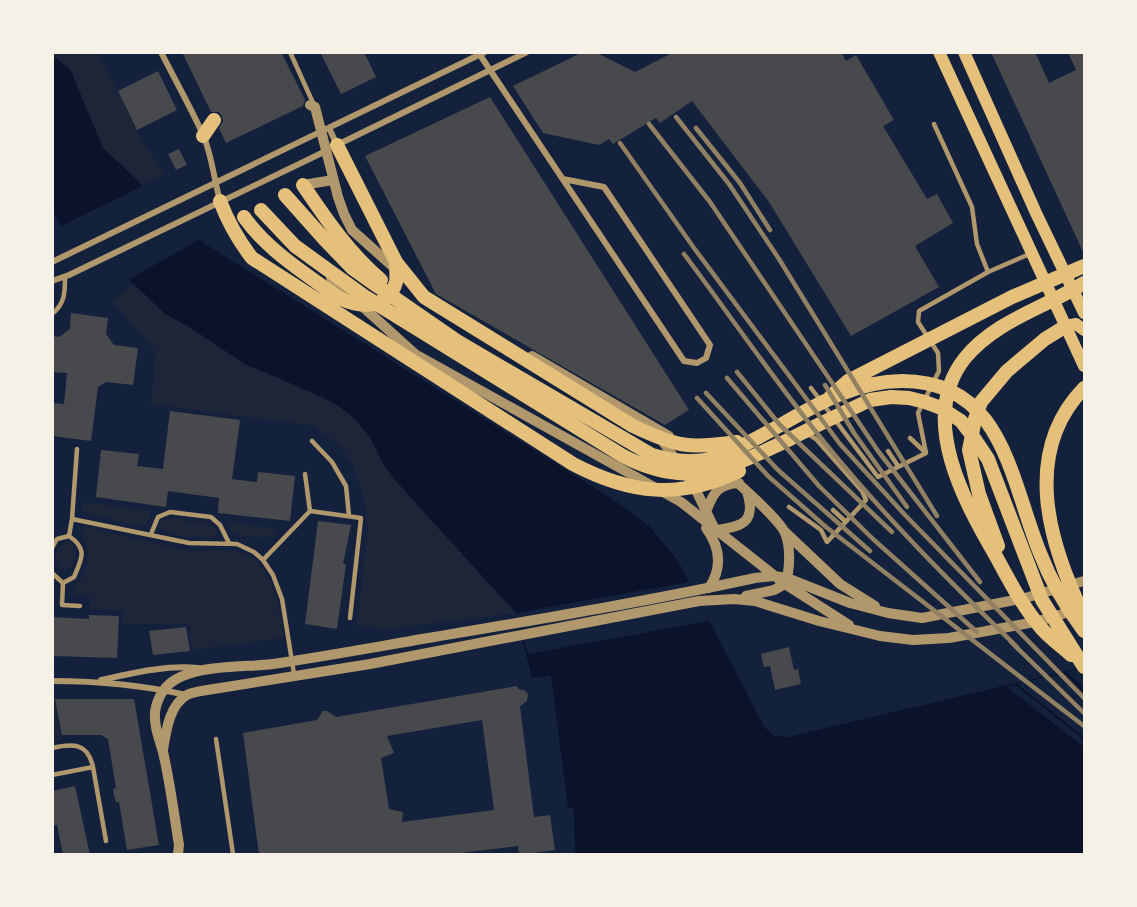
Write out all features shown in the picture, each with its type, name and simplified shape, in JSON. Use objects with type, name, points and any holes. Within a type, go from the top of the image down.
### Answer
[{"type":"highway","points":[[203,136],[213,120]]},
{"type":"highway","points":[[337,145],[396,262],[424,297],[633,426],[661,439],[699,447],[751,440]]},
{"type":"highway","points":[[303,185],[330,225],[372,272],[452,345]]},
{"type":"highway","points":[[285,195],[352,268],[452,345],[623,456],[641,465],[682,474],[721,470],[870,400],[881,397],[909,398],[941,408],[961,421],[988,459],[1042,600],[1084,667]]},
{"type":"highway","points":[[220,201],[239,241],[252,258],[573,464],[598,477],[624,485],[656,490],[688,489],[721,480],[749,467],[786,441]]},
{"type":"highway","points":[[261,210],[295,246],[364,296],[652,455],[672,460],[691,461],[717,457],[823,402],[879,383],[922,382],[947,389],[968,400],[996,434],[1005,453],[1040,554],[1066,607],[1084,632]]},
{"type":"highway","points":[[244,217],[255,233],[273,250],[339,298],[351,304],[363,306],[376,304],[387,296],[396,282],[396,262]]},
{"type":"highway","points":[[823,402],[848,381],[1012,297],[1084,266]]},
{"type":"highway","points":[[1084,283],[1014,319],[977,345],[959,368],[948,395],[946,427],[948,450],[975,520],[1041,628],[1084,667]]},
{"type":"highway","points":[[1011,582],[979,494],[969,450],[975,419],[981,402],[1007,370],[1030,350],[1066,326]]},
{"type":"highway","points":[[1084,388],[1064,414],[1053,437],[1046,472],[1046,485],[1049,513],[1057,546],[1067,578],[1084,616]]},
{"type":"main road","points":[[939,52],[1084,366]]},
{"type":"main road","points":[[964,52],[1036,213],[1084,313]]},
{"type":"main road","points":[[1032,253],[1047,251],[1063,266]]},
{"type":"main road","points":[[1066,326],[1076,324],[1084,330]]},
{"type":"street","points":[[161,52],[203,136],[211,159],[220,201]]},
{"type":"street","points":[[52,281],[67,276],[527,52]]},
{"type":"street","points":[[55,261],[481,53],[490,71],[684,361],[697,363],[706,358],[710,345],[604,187],[563,178]]},
{"type":"street","points":[[313,106],[333,180],[352,230],[419,290],[712,463],[742,486],[785,532],[840,584],[888,613]]},
{"type":"street","points":[[329,128],[337,145]]},
{"type":"street","points":[[303,185],[333,180]]},
{"type":"street","points":[[295,246],[416,354],[700,512],[715,530],[774,576],[850,603],[888,613],[922,618],[1025,598],[1084,581]]},
{"type":"street","points":[[652,426],[694,486],[700,512],[717,548],[718,568],[709,588]]},
{"type":"street","points":[[700,512],[720,488],[729,483],[742,486],[749,499],[748,518],[738,527],[715,530]]},
{"type":"street","points":[[98,681],[142,672],[186,667],[207,669],[252,667],[699,601],[734,599],[774,590],[786,581],[789,561],[785,532]]},
{"type":"street","points":[[52,681],[98,681],[186,695],[295,677],[693,591],[774,576]]},
{"type":"street","points":[[786,581],[857,630]]},
{"type":"street","points":[[734,599],[774,605],[819,621],[898,639],[930,640],[1035,622],[1084,608]]},
{"type":"street","points":[[178,855],[179,845],[163,751],[156,732],[155,711],[158,700],[172,680],[207,669]]},
{"type":"street","points":[[163,751],[171,717],[186,695]]},
{"type":"lane","points":[[290,52],[313,106]]},
{"type":"lane","points":[[934,124],[972,207],[978,244],[988,272]]},
{"type":"lane","points":[[926,453],[918,413],[939,370],[938,354],[918,322],[919,311],[988,272],[1032,253]]},
{"type":"lane","points":[[52,314],[60,308],[65,295],[67,276]]},
{"type":"lane","points":[[811,388],[878,477],[926,453]]},
{"type":"lane","points":[[789,507],[821,530],[828,542],[866,500],[862,491],[816,439],[808,434]]},
{"type":"lane","points":[[910,438],[926,453]]},
{"type":"lane","points":[[312,441],[332,462],[346,486],[349,516]]},
{"type":"lane","points":[[69,536],[76,450]]},
{"type":"lane","points":[[888,451],[898,466]]},
{"type":"lane","points":[[304,474],[310,511]]},
{"type":"lane","points":[[833,510],[845,521]]},
{"type":"lane","points":[[310,511],[361,518],[350,618]]},
{"type":"lane","points":[[263,560],[310,511]]},
{"type":"lane","points":[[151,534],[158,517],[170,512],[211,517],[220,525],[229,543]]},
{"type":"lane","points":[[72,519],[189,543],[237,544],[254,552],[263,560],[273,575],[282,599],[295,677]]},
{"type":"lane","points":[[52,548],[57,538],[69,536],[79,543],[82,552],[81,562],[74,577],[63,583]]},
{"type":"lane","points":[[52,573],[63,583]]},
{"type":"lane","points":[[63,583],[62,605],[81,606]]},
{"type":"lane","points":[[216,739],[233,855]]},
{"type":"lane","points":[[52,748],[66,745],[81,747],[90,756],[106,842]]},
{"type":"lane","points":[[52,776],[93,767]]},
{"type":"shaded area","points":[[53,53],[99,53],[142,140],[165,174],[144,185],[103,148],[70,69],[53,56]]},
{"type":"shaded area","points":[[53,56],[70,69],[103,148],[202,242],[611,498],[649,526],[678,561],[765,728],[775,736],[788,737],[1084,667],[1084,854],[575,854],[574,809],[568,807],[551,676],[532,678],[516,613],[396,481],[385,467],[370,437],[354,418],[336,404],[245,364],[164,313],[134,284],[61,226],[53,212]]},
{"type":"shaded area","points":[[134,284],[164,313],[245,364],[336,404],[354,418],[370,437],[385,467],[418,507],[516,613],[388,629],[357,626],[368,526],[363,493],[351,461],[337,444],[314,426],[151,404],[156,352],[111,301]]},
{"type":"shaded area","points":[[82,502],[151,511],[147,524],[139,526],[84,512],[81,507]]},
{"type":"shaded area","points":[[184,518],[184,521],[195,523],[196,520],[206,522],[215,527],[218,533],[212,538],[184,536],[163,531],[158,527],[163,520]]},
{"type":"shaded area","points":[[229,522],[278,529],[270,536],[252,537],[234,534]]},
{"type":"shaded area","points":[[87,527],[186,550],[230,550],[248,556],[258,563],[272,586],[284,638],[192,650],[189,624],[123,624],[123,611],[90,609],[89,595],[72,595],[87,564],[87,548],[81,533]]},
{"type":"shaded area","points":[[68,541],[74,548],[75,557],[74,564],[64,571],[56,560],[56,555],[60,547]]},
{"type":"shaded area","points":[[52,699],[55,699],[62,740],[53,742]]},
{"type":"pier","points":[[147,184],[202,238],[126,281],[59,227]]},
{"type":"pier","points":[[688,582],[709,621],[528,654],[516,613]]},
{"type":"pier","points":[[1084,667],[1084,689],[1067,672]]},
{"type":"pier","points":[[1064,673],[1084,693],[1084,737],[1017,684]]},
{"type":"pier","points":[[1015,685],[1084,740],[1084,747],[1007,687]]},
{"type":"building","points":[[182,52],[281,52],[305,100],[303,106],[226,143],[219,128],[223,121],[222,116],[219,112],[211,112]]},
{"type":"building","points":[[320,52],[364,52],[376,77],[341,94]]},
{"type":"building","points":[[583,52],[595,52],[635,72],[674,52],[841,52],[846,61],[856,55],[894,120],[883,126],[927,199],[937,194],[953,223],[915,246],[939,287],[851,336],[769,202],[692,101],[660,123],[656,118],[613,144],[609,139],[599,145],[543,133],[513,86]]},
{"type":"building","points":[[991,52],[1035,52],[1049,83],[1076,70],[1068,52],[1084,52],[1084,254]]},
{"type":"building","points":[[158,71],[177,110],[137,130],[118,91]]},
{"type":"building","points":[[490,97],[689,410],[665,425],[436,294],[365,156]]},
{"type":"building","points":[[179,149],[187,165],[176,170],[168,154]]},
{"type":"building","points":[[71,313],[108,318],[106,334],[114,345],[138,348],[133,385],[106,382],[98,387],[91,441],[52,436],[52,403],[64,404],[67,373],[52,372],[52,336],[59,337],[70,329]]},
{"type":"building","points":[[170,411],[240,420],[232,479],[257,482],[258,472],[295,476],[290,521],[218,513],[219,498],[168,491],[166,507],[96,497],[101,450],[139,454],[137,466],[163,469]]},
{"type":"building","points":[[318,521],[351,525],[343,564],[346,564],[337,629],[305,624]]},
{"type":"building","points":[[89,615],[119,616],[117,658],[52,656],[52,617],[89,619]]},
{"type":"building","points":[[186,627],[190,651],[153,655],[149,631]]},
{"type":"building","points":[[789,647],[794,670],[798,669],[801,684],[775,690],[770,666],[764,667],[761,654]]},
{"type":"building","points":[[517,686],[518,689],[524,690],[528,694],[527,701],[520,706],[534,817],[550,815],[555,850],[519,855],[518,846],[445,855],[259,855],[243,733],[317,720],[323,711],[336,717]],"holes":[[[482,720],[494,810],[402,822],[403,812],[389,809],[381,758],[394,753],[387,736]]]},
{"type":"building","points":[[55,699],[134,699],[159,845],[127,850],[119,802],[116,802],[114,795],[113,789],[116,788],[108,739],[101,735],[62,735]]},
{"type":"building","points":[[75,786],[90,855],[63,855],[57,825],[52,826],[52,791]]},
{"type":"railway","points":[[676,117],[729,184],[779,259],[937,516]]},
{"type":"railway","points":[[649,124],[710,202],[878,451],[980,582]]},
{"type":"railway","points":[[696,128],[740,183],[770,230]]},
{"type":"railway","points":[[620,143],[694,248],[840,444],[905,515],[1084,698]]},
{"type":"railway","points":[[684,254],[792,401],[851,474],[920,550],[1017,647]]},
{"type":"railway","points":[[737,372],[780,425],[892,532]]},
{"type":"railway","points":[[727,378],[819,486],[873,539],[977,632]]},
{"type":"railway","points":[[825,385],[854,433],[907,507]]},
{"type":"railway","points":[[706,393],[778,470],[870,551]]},
{"type":"railway","points":[[697,398],[768,476],[826,527],[1084,726]]},
{"type":"railway","points":[[1011,642],[1084,713]]}]
